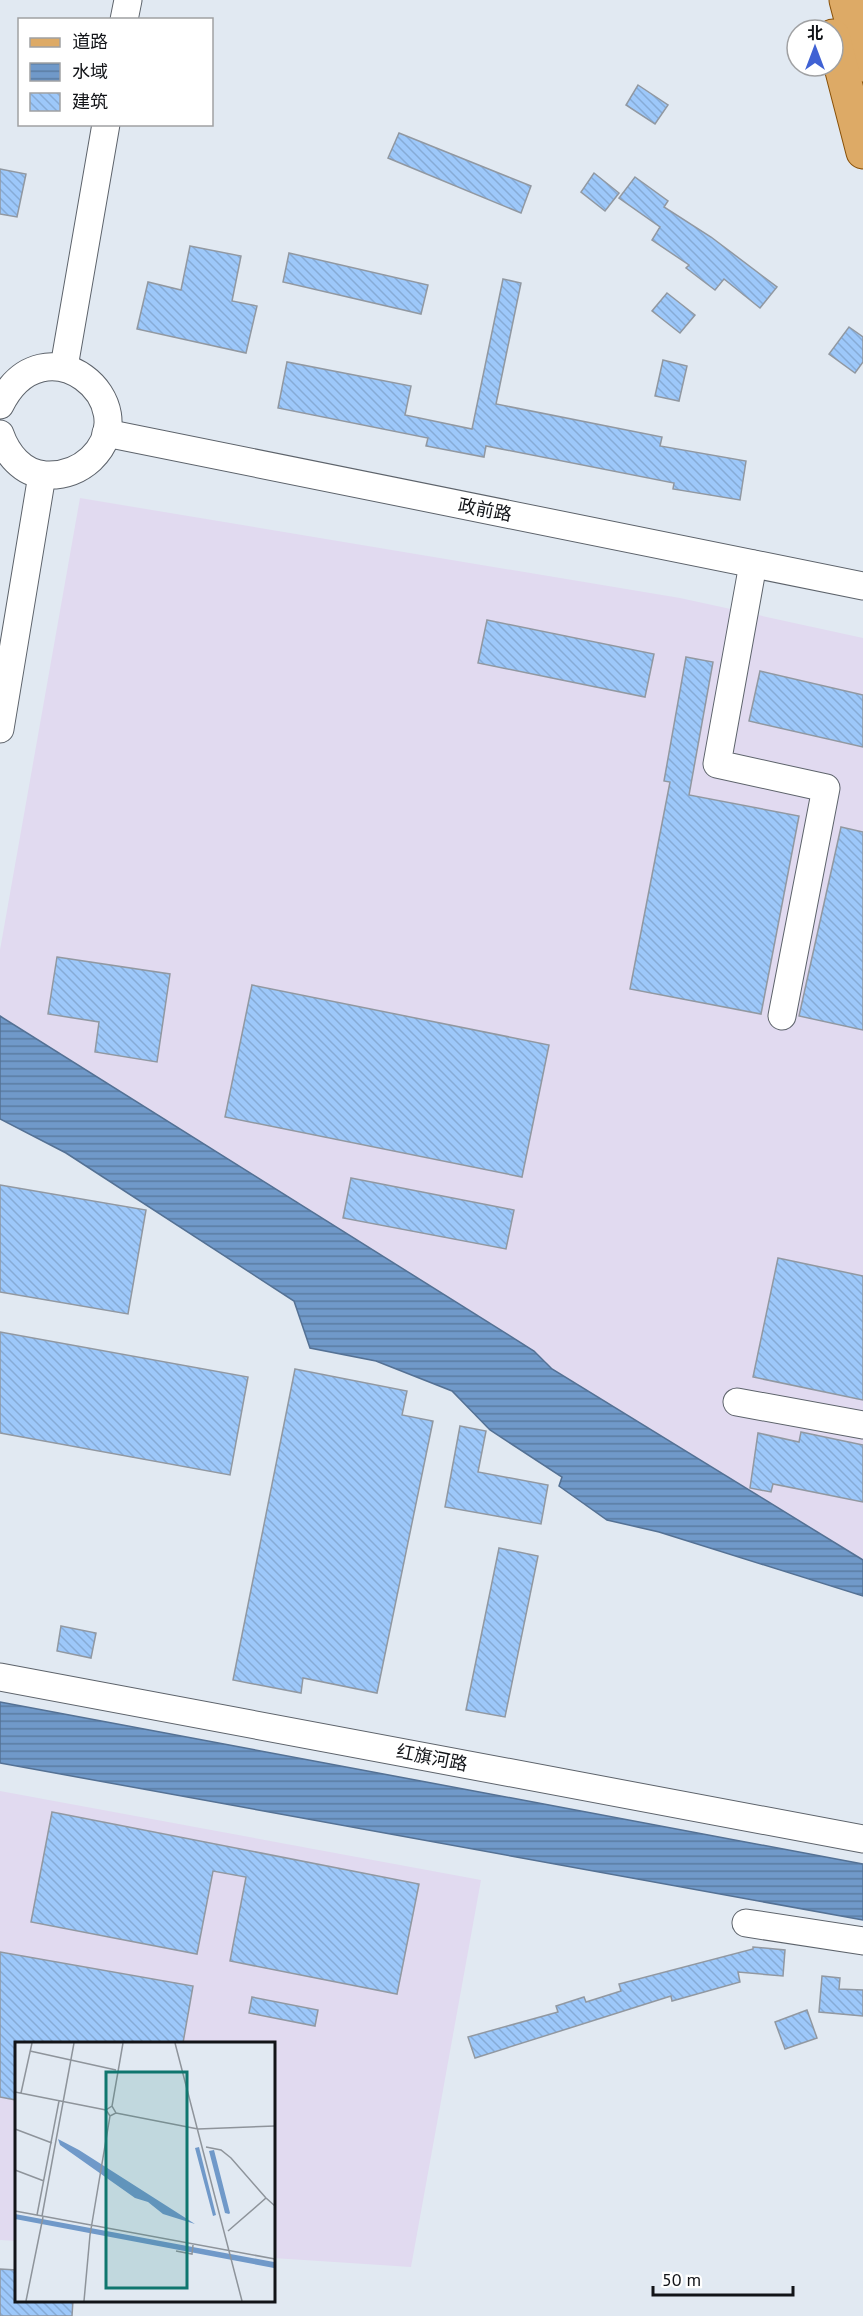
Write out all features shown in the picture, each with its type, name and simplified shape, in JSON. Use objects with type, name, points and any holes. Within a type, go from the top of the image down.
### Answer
[{"type":"main road","points":[[824,0],[828,18]]},
{"type":"main road","points":[[846,0],[863,67]]},
{"type":"main road","points":[[844,78],[863,152]]},
{"type":"street","points":[[124,18],[128,0]]},
{"type":"street","points":[[64,367],[106,126]]},
{"type":"street","points":[[0,405],[8,388],[24,374],[44,367],[64,367],[84,376],[99,392],[107,412],[106,433],[98,452],[82,467],[63,475],[42,475],[21,466],[6,450],[0,434]]},
{"type":"street","name":"政前路","points":[[106,433],[863,586]]},
{"type":"street","points":[[0,729],[42,475]]},
{"type":"street","points":[[753,564],[717,764],[826,788],[782,1016]]},
{"type":"street","points":[[737,1402],[863,1425]]},
{"type":"street","name":"红旗河路","points":[[0,1677],[863,1839]]},
{"type":"street","points":[[746,1923],[863,1941]]},
{"type":"shaded area","points":[[80,498],[680,598],[863,638],[863,1560],[552,1369],[534,1351],[0,1016],[0,950]]},
{"type":"shaded area","points":[[0,1791],[481,1880],[411,2267],[274,2258],[274,2042],[15,2042],[15,2241],[0,2240]]},
{"type":"water","points":[[0,1016],[534,1351],[552,1369],[863,1560],[863,1596],[659,1532],[607,1520],[559,1486],[562,1477],[490,1430],[452,1391],[376,1361],[310,1348],[294,1301],[66,1153],[0,1119]]},
{"type":"water","points":[[0,1702],[863,1864],[863,1920],[0,1763]]},
{"type":"building","points":[[638,85],[668,105],[655,124],[626,105]]},
{"type":"building","points":[[399,133],[531,186],[521,213],[388,158]]},
{"type":"building","points":[[0,169],[26,174],[17,217],[0,214]]},
{"type":"building","points":[[594,173],[619,193],[605,211],[581,192]]},
{"type":"building","points":[[635,177],[668,201],[664,207],[711,237],[777,287],[760,308],[724,279],[715,290],[686,268],[689,265],[652,240],[660,227],[619,198]]},
{"type":"building","points":[[190,246],[241,256],[232,301],[257,306],[246,353],[137,329],[148,282],[181,290]]},
{"type":"building","points":[[289,253],[428,285],[421,314],[283,282]]},
{"type":"building","points":[[503,279],[521,283],[496,404],[662,437],[660,446],[746,461],[740,500],[673,489],[674,483],[486,446],[484,457],[426,446],[428,438],[278,408],[287,362],[411,386],[405,415],[472,429]]},
{"type":"building","points":[[667,293],[695,315],[680,333],[652,311]]},
{"type":"building","points":[[849,327],[863,337],[863,362],[855,373],[829,354]]},
{"type":"building","points":[[663,360],[687,366],[679,401],[655,396]]},
{"type":"building","points":[[487,620],[654,654],[645,697],[478,663]]},
{"type":"building","points":[[686,657],[713,662],[689,795],[799,816],[761,1014],[630,989],[670,782],[664,781]]},
{"type":"building","points":[[760,671],[863,695],[863,747],[749,721]]},
{"type":"building","points":[[841,827],[863,832],[863,1030],[799,1016]]},
{"type":"building","points":[[57,957],[170,974],[157,1062],[95,1052],[99,1022],[48,1014]]},
{"type":"building","points":[[252,985],[549,1045],[522,1177],[225,1117]]},
{"type":"building","points":[[351,1178],[514,1210],[506,1249],[343,1218]]},
{"type":"building","points":[[0,1185],[146,1210],[128,1314],[0,1292]]},
{"type":"building","points":[[778,1258],[863,1276],[863,1400],[753,1377]]},
{"type":"building","points":[[0,1332],[248,1377],[230,1475],[0,1433]]},
{"type":"building","points":[[295,1369],[407,1391],[402,1415],[433,1421],[377,1693],[303,1678],[301,1693],[233,1680]]},
{"type":"building","points":[[460,1426],[486,1431],[478,1472],[548,1485],[541,1524],[445,1507]]},
{"type":"building","points":[[801,1432],[863,1445],[863,1502],[773,1484],[771,1492],[750,1488],[758,1433],[799,1442]]},
{"type":"building","points":[[499,1548],[538,1556],[505,1717],[466,1710]]},
{"type":"building","points":[[61,1626],[96,1633],[91,1658],[57,1651]]},
{"type":"building","points":[[52,1812],[419,1884],[397,1994],[230,1961],[246,1877],[213,1871],[197,1954],[31,1922]]},
{"type":"building","points":[[753,1947],[785,1950],[783,1976],[738,1972],[740,1982],[672,2001],[671,1996],[475,2058],[468,2037],[558,2012],[556,2006],[584,1997],[586,2002],[621,1991],[619,1984],[753,1949]]},
{"type":"building","points":[[0,1952],[193,1986],[183,2042],[15,2042],[15,2100],[0,2097]]},
{"type":"building","points":[[822,1976],[840,1978],[839,1989],[863,1990],[863,2016],[819,2012]]},
{"type":"building","points":[[252,1997],[318,2010],[315,2026],[249,2013]]},
{"type":"building","points":[[807,2010],[817,2038],[785,2049],[775,2022]]},
{"type":"building","points":[[0,2269],[15,2270],[15,2301],[73,2301],[72,2316],[0,2316]]}]
